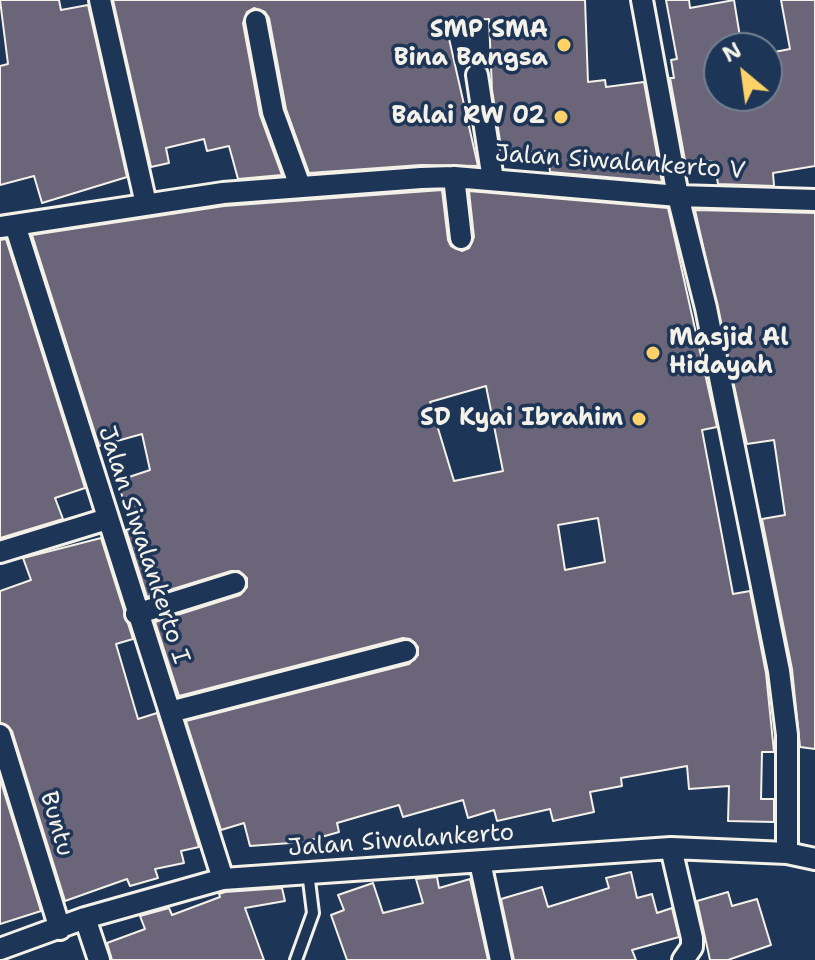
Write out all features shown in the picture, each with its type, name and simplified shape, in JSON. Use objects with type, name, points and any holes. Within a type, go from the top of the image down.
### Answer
[{"type":"street","points":[[100,0],[146,204]]},
{"type":"street","points":[[642,0],[678,196],[706,308],[779,671],[787,735],[787,853]]},
{"type":"street","points":[[256,21],[273,112],[300,186]]},
{"type":"street","points":[[477,75],[493,180]]},
{"type":"street","points":[[454,177],[461,238]]},
{"type":"street","name":"Jalan Siwalankerto V","points":[[8,226],[146,204],[300,186],[421,178],[454,177],[678,196],[815,200]]},
{"type":"street","name":"Jalan Siwalankerto I","points":[[8,226],[107,519],[223,879]]},
{"type":"street","points":[[0,552],[107,519]]},
{"type":"street","points":[[136,614],[235,583]]},
{"type":"street","points":[[170,712],[406,651]]},
{"type":"street","name":"Buntu","points":[[0,735],[60,929]]},
{"type":"street","points":[[671,848],[692,938],[692,947],[683,960]]},
{"type":"street","name":"Jalan Siwalankerto","points":[[0,949],[85,918],[223,879],[671,848],[787,853],[815,859]]},
{"type":"street","points":[[480,862],[501,960]]},
{"type":"street","points":[[85,918],[99,960]]},
{"type":"lane","points":[[296,960],[313,913],[308,872]]},
{"type":"building","points":[[0,0],[59,0],[61,10],[88,5],[127,177],[42,203],[34,176],[0,185],[0,66],[8,64]]},
{"type":"building","points":[[113,0],[585,0],[588,82],[605,80],[606,87],[644,82],[662,182],[550,172],[548,151],[502,154],[492,90],[489,19],[445,21],[478,166],[421,165],[309,173],[286,109],[269,18],[265,12],[254,8],[247,12],[243,23],[260,115],[282,175],[238,179],[229,146],[207,151],[204,139],[166,148],[169,163],[151,167]]},
{"type":"building","points":[[666,0],[689,0],[690,8],[734,0],[739,32],[703,32],[703,112],[783,112],[783,50],[790,49],[781,0],[815,0],[815,166],[773,173],[774,186],[718,184],[714,161],[686,166],[670,78],[674,78],[671,60],[677,59]]},
{"type":"building","points":[[442,190],[448,240],[451,246],[462,251],[469,248],[474,237],[469,191],[668,208],[717,427],[702,430],[733,594],[750,591],[766,673],[774,752],[762,752],[761,799],[774,799],[774,822],[728,821],[729,786],[689,789],[687,766],[621,778],[622,786],[590,792],[594,812],[553,821],[550,809],[497,821],[494,810],[468,818],[463,800],[403,817],[399,805],[337,823],[339,832],[304,842],[250,846],[244,823],[221,830],[186,721],[409,664],[418,655],[418,647],[410,639],[403,638],[179,696],[155,622],[240,595],[247,587],[247,578],[239,571],[231,571],[147,597],[126,530],[133,528],[117,481],[150,470],[142,434],[99,446],[32,235],[224,206]],"holes":[[[486,386],[503,471],[454,481],[430,402]],[[598,518],[605,562],[565,570],[558,525]]]},
{"type":"building","points":[[695,210],[815,213],[815,749],[800,747],[792,669],[762,519],[785,515],[774,440],[747,444]]},
{"type":"building","points":[[6,239],[85,488],[55,498],[63,519],[0,538],[0,240]]},
{"type":"building","points":[[101,538],[133,639],[116,644],[138,719],[157,713],[199,847],[181,851],[184,863],[155,869],[158,878],[130,886],[127,879],[65,901],[12,731],[0,722],[0,591],[31,580],[23,558]]},
{"type":"building","points":[[0,779],[41,911],[0,924]]},
{"type":"building","points":[[631,872],[637,898],[652,894],[657,913],[672,908],[679,937],[632,950],[636,960],[514,960],[501,899],[542,887],[548,907],[609,888],[606,878]]},
{"type":"building","points":[[437,877],[439,888],[470,879],[488,960],[347,960],[331,915],[344,910],[338,895],[373,883],[383,913],[423,903],[416,879]]},
{"type":"building","points":[[282,888],[285,901],[245,908],[264,960],[112,960],[107,943],[145,929],[140,916],[169,908],[172,915],[220,897],[219,894],[225,892]]},
{"type":"building","points":[[728,892],[732,906],[757,899],[771,945],[728,960],[710,960],[697,901]]},
{"type":"place","name":"SMP SMA Bina Bangsa","points":[[564,45]]},
{"type":"place","name":"Balai RW 02","points":[[561,117]]},
{"type":"place","name":"Masjid Al Hidayah","points":[[653,353]]},
{"type":"place","name":"SD Kyai Ibrahim","points":[[639,419]]}]
